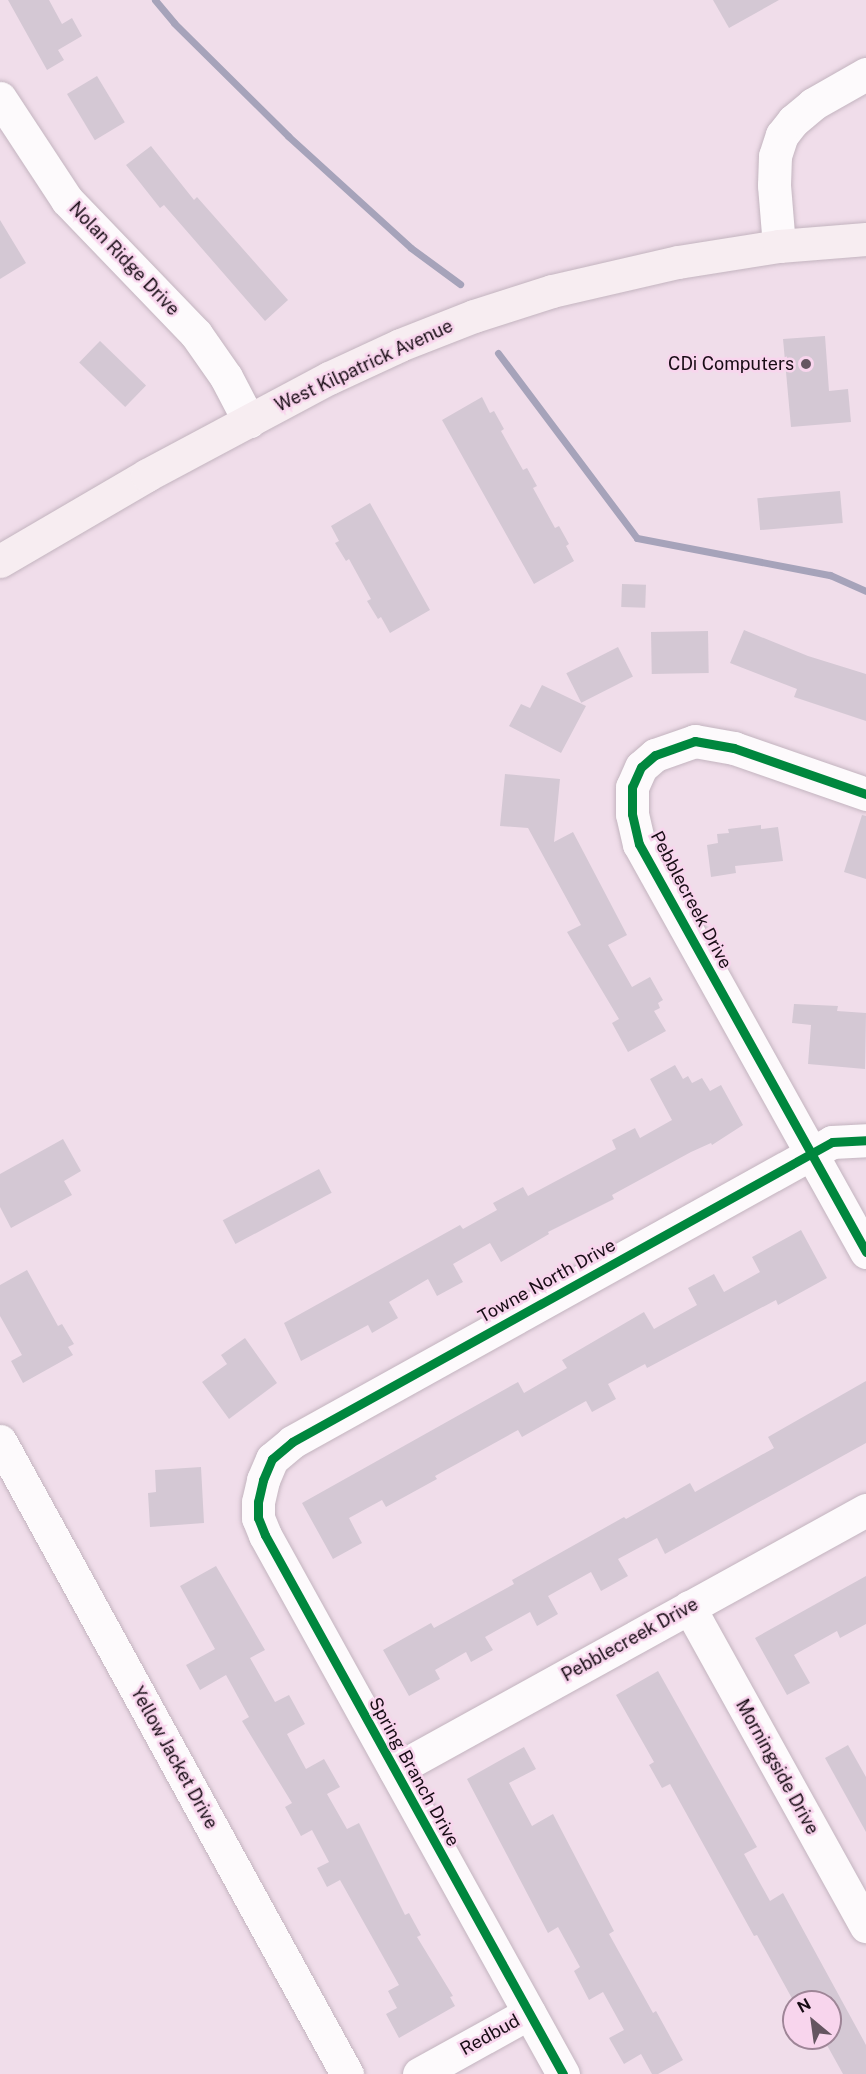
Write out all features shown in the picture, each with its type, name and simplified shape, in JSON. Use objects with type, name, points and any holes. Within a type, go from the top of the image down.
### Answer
[{"type":"main road","name":"West Kilpatrick Avenue","points":[[0,561],[58,525],[249,421],[400,345],[512,303],[594,280],[678,261],[779,246],[866,238]]},
{"type":"street","points":[[779,246],[774,184],[775,156],[782,135],[793,121],[813,104],[866,74]]},
{"type":"street","name":"Nolan Ridge Drive","points":[[0,98],[67,200],[196,334],[226,377],[249,421]]},
{"type":"street","name":"Pebblecreek Drive","points":[[866,794],[734,748],[694,741],[655,755],[641,767],[632,787],[632,814],[639,844],[866,1252]]},
{"type":"street","name":"Towne North Drive","points":[[263,1480],[272,1459],[292,1442],[832,1142],[866,1140]]},
{"type":"street","name":"Yellow Jacket Drive","points":[[0,1442],[347,2074]]},
{"type":"street","name":"Spring Branch Drive","points":[[263,1480],[258,1502],[258,1518],[265,1535],[563,2074]]},
{"type":"street","name":"Pebblecreek Drive","points":[[395,1770],[866,1510]]},
{"type":"street","name":"Morningside Drive","points":[[688,1607],[854,1877],[866,1926]]},
{"type":"street","name":"Redbud","points":[[419,2074],[529,2013]]},
{"type":"building","points":[[8,0],[49,0],[62,24],[72,18],[82,36],[58,50],[64,60],[47,70]]},
{"type":"building","points":[[713,0],[779,0],[729,28]]},
{"type":"building","points":[[97,76],[125,122],[95,140],[67,94]]},
{"type":"building","points":[[151,146],[194,200],[197,197],[288,300],[265,321],[164,205],[160,208],[126,165]]},
{"type":"building","points":[[0,220],[26,263],[0,279]]},
{"type":"building","name":"CDi Computers","points":[[825,336],[829,391],[848,389],[851,422],[791,427],[783,339]]},
{"type":"building","points":[[100,341],[146,385],[125,407],[79,363]]},
{"type":"building","points":[[482,397],[490,413],[494,411],[504,429],[501,431],[523,470],[527,468],[537,486],[533,488],[555,528],[559,526],[569,544],[566,546],[574,561],[534,584],[442,420]]},
{"type":"building","points":[[840,491],[843,523],[760,530],[757,498]]},
{"type":"building","points":[[370,503],[430,610],[390,633],[381,617],[378,619],[367,601],[371,599],[349,559],[346,561],[335,543],[339,541],[331,526]]},
{"type":"building","points":[[622,584],[646,585],[645,608],[621,607]]},
{"type":"building","points":[[744,630],[808,656],[866,674],[866,721],[794,697],[797,689],[730,663]]},
{"type":"building","points":[[708,631],[709,673],[652,674],[651,632]]},
{"type":"building","points":[[618,647],[633,676],[581,703],[566,673]]},
{"type":"building","points":[[542,685],[586,706],[561,753],[509,726],[521,704],[530,708]]},
{"type":"building","points":[[505,774],[560,779],[554,842],[573,832],[627,935],[608,945],[632,987],[650,977],[663,1000],[658,1003],[660,1008],[654,1011],[666,1031],[628,1052],[612,1023],[619,1019],[567,932],[581,925],[528,828],[500,826]]},
{"type":"building","points":[[862,815],[866,816],[866,879],[844,872]]},
{"type":"building","points":[[761,825],[761,829],[778,827],[783,861],[735,866],[736,873],[711,877],[707,845],[718,843],[717,834],[729,833],[728,829]]},
{"type":"building","points":[[794,1004],[838,1006],[837,1011],[866,1013],[865,1069],[808,1064],[811,1025],[792,1023]]},
{"type":"building","points":[[675,1065],[683,1079],[688,1076],[692,1083],[702,1078],[710,1091],[721,1085],[743,1125],[712,1145],[711,1143],[691,1152],[612,1195],[614,1199],[548,1232],[549,1234],[501,1262],[490,1243],[453,1264],[463,1282],[437,1296],[428,1279],[389,1302],[398,1318],[372,1333],[368,1325],[301,1361],[284,1323],[460,1225],[463,1229],[497,1210],[493,1203],[523,1187],[528,1196],[616,1149],[612,1140],[635,1128],[640,1138],[672,1120],[650,1079]]},
{"type":"building","points":[[63,1139],[81,1171],[64,1181],[72,1195],[11,1228],[0,1207],[0,1174]]},
{"type":"building","points":[[319,1169],[332,1193],[235,1244],[223,1220]]},
{"type":"building","points":[[801,1230],[827,1278],[778,1305],[776,1300],[647,1368],[645,1364],[608,1384],[616,1399],[592,1412],[586,1401],[522,1437],[518,1430],[435,1476],[437,1479],[386,1507],[382,1500],[349,1518],[362,1543],[333,1559],[302,1503],[518,1382],[524,1393],[567,1368],[562,1360],[644,1312],[654,1329],[697,1305],[688,1288],[714,1274],[724,1292],[760,1272],[752,1257]]},
{"type":"building","points":[[27,1270],[58,1326],[62,1324],[74,1344],[68,1347],[73,1355],[23,1383],[11,1361],[22,1355],[0,1316],[0,1285]]},
{"type":"building","points":[[245,1338],[277,1383],[229,1419],[202,1382],[227,1364],[221,1355]]},
{"type":"building","points":[[866,1381],[866,1443],[665,1554],[657,1538],[618,1559],[628,1576],[601,1591],[591,1572],[548,1596],[558,1614],[537,1626],[530,1612],[485,1637],[493,1650],[471,1662],[466,1652],[435,1670],[440,1679],[409,1696],[383,1650],[431,1623],[434,1628],[514,1584],[512,1580],[690,1483],[695,1492],[774,1448],[768,1437]]},
{"type":"building","points":[[201,1467],[204,1523],[150,1527],[148,1493],[156,1492],[155,1470]]},
{"type":"building","points":[[216,1566],[265,1650],[250,1658],[275,1702],[289,1695],[305,1724],[287,1734],[306,1769],[324,1759],[340,1787],[327,1794],[347,1829],[359,1823],[405,1915],[409,1913],[421,1935],[417,1937],[453,1996],[450,1997],[455,2006],[399,2038],[386,2014],[397,2008],[388,1991],[399,1985],[340,1880],[327,1887],[317,1868],[329,1862],[312,1830],[301,1836],[285,1807],[292,1803],[242,1721],[249,1717],[226,1675],[200,1690],[186,1665],[215,1649],[180,1586]]},
{"type":"building","points":[[866,1576],[866,1624],[840,1638],[837,1631],[794,1655],[810,1683],[787,1695],[755,1638]]},
{"type":"building","points":[[658,1671],[757,1847],[744,1854],[770,1901],[783,1893],[836,1990],[787,1990],[757,1935],[754,1936],[670,1784],[662,1788],[649,1765],[654,1762],[616,1695]]},
{"type":"building","points":[[848,1745],[866,1777],[866,1832],[825,1758]]},
{"type":"building","points":[[524,1747],[536,1769],[509,1783],[532,1826],[553,1814],[614,1931],[609,1934],[653,2013],[656,2011],[683,2060],[658,2074],[652,2074],[641,2054],[624,2064],[609,2038],[624,2030],[603,1992],[589,2000],[574,1971],[580,1967],[558,1927],[548,1933],[467,1779]]},
{"type":"building","points":[[842,2001],[866,2045],[866,2074],[843,2074],[830,2050],[842,2050]]},
{"type":"waterway","points":[[155,0],[174,23],[288,136],[411,248],[460,284]]},
{"type":"waterway","points":[[498,353],[637,538],[830,575],[866,591]]},
{"type":"cycle path","points":[[866,794],[734,748],[695,741],[655,755],[641,767],[632,787],[632,814],[639,844],[866,1252]]},
{"type":"cycle path","points":[[563,2074],[265,1535],[258,1518],[258,1502],[263,1480],[272,1459],[292,1442],[832,1142],[866,1140]]},
{"type":"place","name":"CDi Computers","points":[[806,364]]}]
